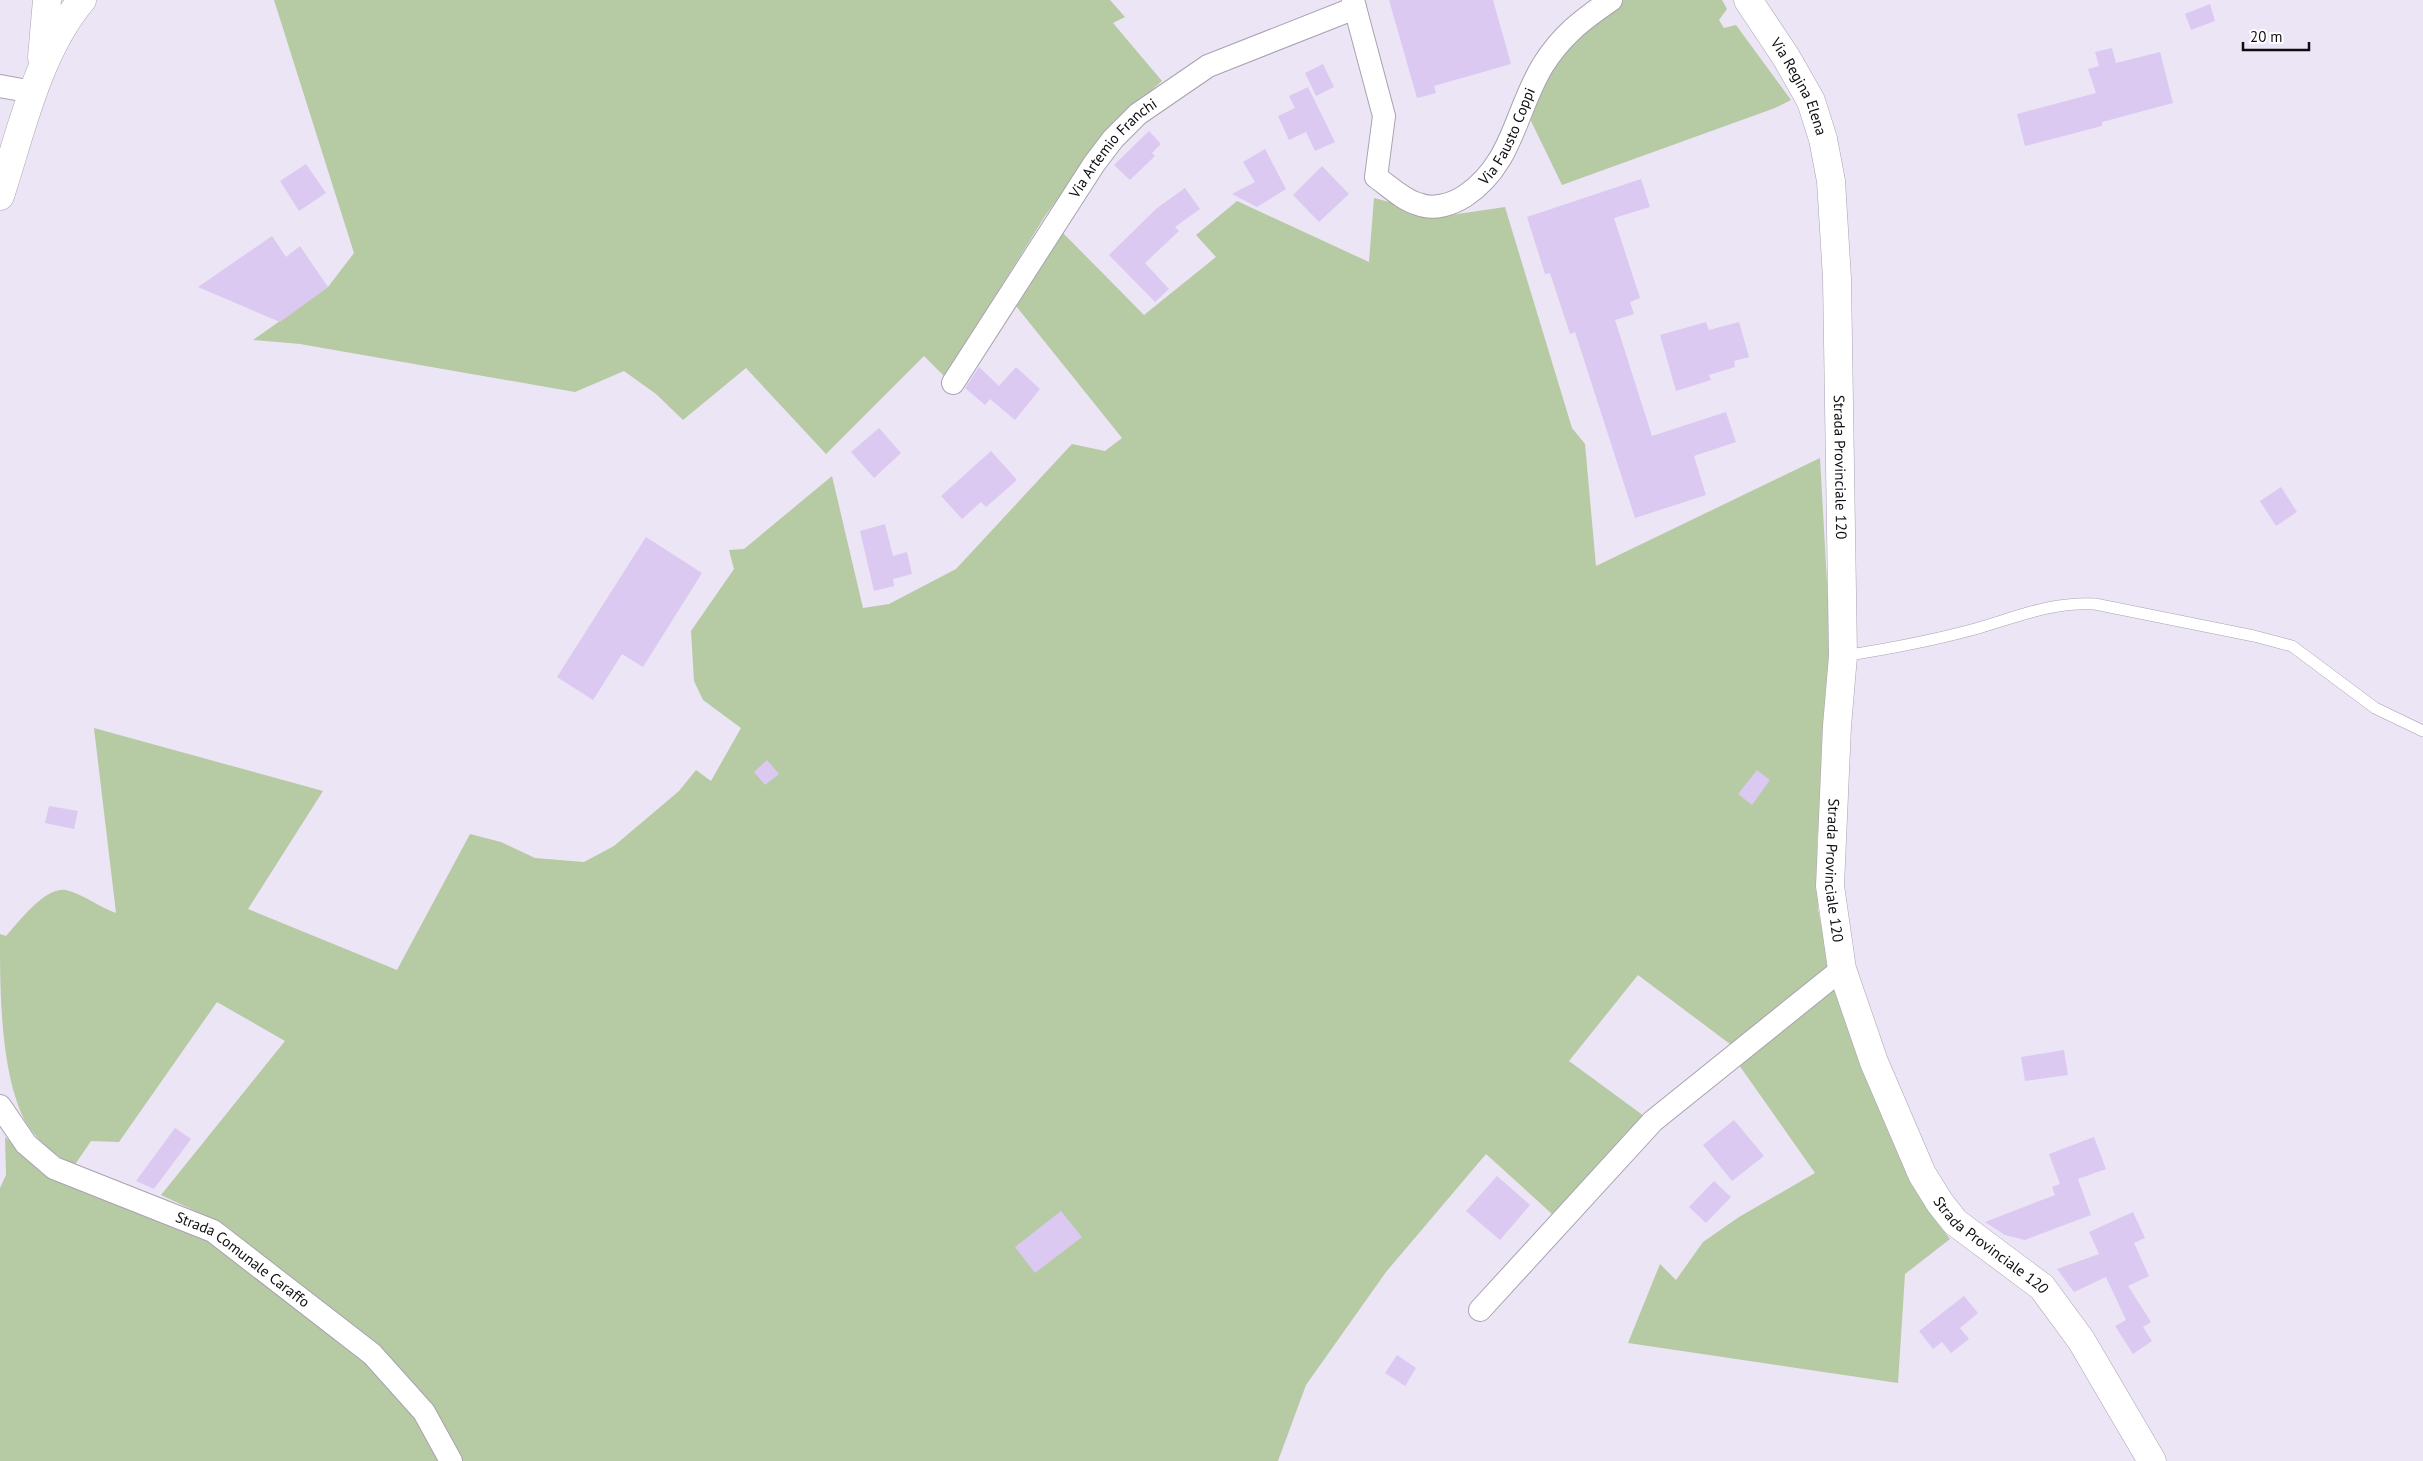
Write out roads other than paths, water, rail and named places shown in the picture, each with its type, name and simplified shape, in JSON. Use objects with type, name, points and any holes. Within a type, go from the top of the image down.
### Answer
[{"type":"street","points":[[37,82],[47,0]]},
{"type":"street","points":[[0,196],[37,82],[70,14],[82,0]]},
{"type":"street","name":"Via Fausto Coppi","points":[[1354,4],[1384,116],[1376,177],[1417,204],[1435,207],[1455,203],[1474,190],[1492,173],[1542,67],[1558,43],[1577,23],[1611,0]]},
{"type":"street","name":"Via Regina Elena","points":[[1748,0],[1786,57],[1811,101],[1823,140],[1830,181]]},
{"type":"street","name":"Via Artemio Franchi","points":[[953,384],[1094,164],[1113,138],[1138,114],[1208,66],[1354,4]]},
{"type":"street","points":[[0,86],[37,82]]},
{"type":"street","name":"Strada Provinciale 120","points":[[1830,181],[1837,278],[1843,656],[1837,726],[1830,886],[1842,969],[1874,1062],[1922,1174],[1940,1203],[1955,1222],[2042,1288],[2086,1348],[2152,1461]]},
{"type":"street","points":[[1480,1310],[1653,1121],[1842,969]]},
{"type":"street","name":"Strada Comunale Caraffo","points":[[0,1106],[26,1144],[54,1168],[213,1231],[372,1354],[424,1412],[450,1461]]},
{"type":"lane","points":[[1843,656],[1898,648],[1975,629],[2048,606],[2073,603],[2095,604],[2254,636],[2292,646],[2375,708],[2423,731]]}]
